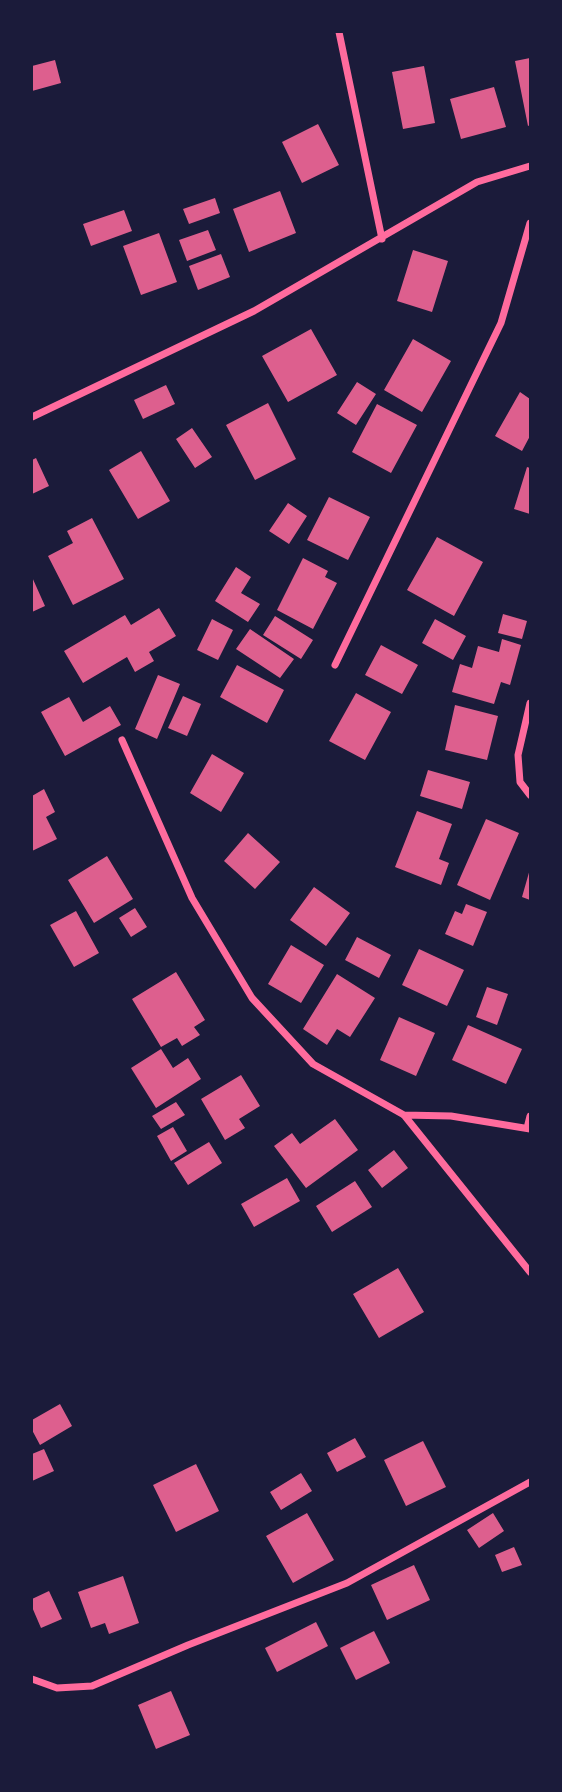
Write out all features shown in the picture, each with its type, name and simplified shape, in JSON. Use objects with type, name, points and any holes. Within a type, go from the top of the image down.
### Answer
[{"type":"street","points":[[339,32],[382,239]]},
{"type":"street","points":[[32,417],[254,311],[477,182],[530,166]]},
{"type":"street","points":[[335,665],[501,323],[530,223]]},
{"type":"street","points":[[530,703],[518,755],[520,782],[530,795]]},
{"type":"street","points":[[122,740],[192,898],[252,998],[313,1065],[404,1115],[530,1272]]},
{"type":"street","points":[[404,1115],[451,1116],[529,1128],[530,1116]]},
{"type":"street","points":[[32,1679],[57,1688],[92,1686],[347,1583],[530,1482]]},
{"type":"building","points":[[530,58],[530,125],[528,126],[515,61]]},
{"type":"building","points":[[55,60],[61,83],[32,91],[32,66]]},
{"type":"building","points":[[424,66],[435,123],[403,129],[392,72]]},
{"type":"building","points":[[494,87],[506,127],[461,139],[450,99]]},
{"type":"building","points":[[318,124],[339,165],[302,183],[282,142]]},
{"type":"building","points":[[280,191],[296,233],[249,252],[233,209]]},
{"type":"building","points":[[215,198],[220,213],[189,224],[183,209]]},
{"type":"building","points":[[124,210],[132,231],[91,246],[83,224]]},
{"type":"building","points":[[208,230],[216,250],[187,261],[179,240]]},
{"type":"building","points":[[159,233],[177,282],[141,295],[123,246]]},
{"type":"building","points":[[413,250],[448,261],[432,312],[397,301]]},
{"type":"building","points":[[221,254],[230,277],[198,290],[189,266]]},
{"type":"building","points":[[311,329],[337,375],[288,402],[262,356]]},
{"type":"building","points":[[413,339],[451,361],[422,412],[384,390]]},
{"type":"building","points":[[357,382],[376,394],[356,425],[337,413]]},
{"type":"building","points":[[166,385],[175,404],[143,419],[134,400]]},
{"type":"building","points":[[520,392],[530,399],[530,436],[522,451],[495,436]]},
{"type":"building","points":[[268,403],[296,459],[255,480],[226,425]]},
{"type":"building","points":[[377,404],[417,425],[391,473],[352,452]]},
{"type":"building","points":[[192,428],[212,457],[195,468],[176,439]]},
{"type":"building","points":[[141,451],[170,501],[138,519],[109,470]]},
{"type":"building","points":[[36,458],[49,486],[32,494],[32,460]]},
{"type":"building","points":[[527,467],[530,468],[530,514],[514,509]]},
{"type":"building","points":[[329,497],[370,517],[348,560],[307,540]]},
{"type":"building","points":[[288,503],[307,516],[289,544],[269,531]]},
{"type":"building","points":[[92,518],[124,579],[73,605],[48,556],[73,543],[67,531]]},
{"type":"building","points":[[437,537],[483,562],[454,616],[407,590]]},
{"type":"building","points":[[303,558],[328,571],[325,577],[337,583],[313,629],[277,610]]},
{"type":"building","points":[[236,567],[251,577],[241,593],[260,604],[248,622],[215,601]]},
{"type":"building","points":[[32,577],[45,606],[32,612]]},
{"type":"building","points":[[159,608],[176,636],[149,652],[154,661],[135,672],[127,657],[83,683],[64,651],[125,615],[131,625]]},
{"type":"building","points":[[503,614],[527,621],[522,639],[498,633]]},
{"type":"building","points":[[275,616],[313,640],[301,659],[263,635]]},
{"type":"building","points":[[212,619],[233,630],[218,660],[197,650]]},
{"type":"building","points":[[435,619],[466,636],[453,660],[422,643]]},
{"type":"building","points":[[250,629],[294,659],[280,678],[236,649]]},
{"type":"building","points":[[502,639],[521,645],[510,685],[501,682],[494,704],[452,692],[460,664],[472,668],[478,646],[499,652]]},
{"type":"building","points":[[381,645],[418,665],[402,694],[365,675]]},
{"type":"building","points":[[237,665],[284,690],[267,723],[220,697]]},
{"type":"building","points":[[158,675],[180,684],[157,739],[135,729]]},
{"type":"building","points":[[356,693],[391,712],[365,760],[329,741]]},
{"type":"building","points":[[183,696],[201,704],[187,736],[168,728]]},
{"type":"building","points":[[69,697],[83,722],[110,706],[121,725],[65,756],[41,712]]},
{"type":"building","points":[[455,705],[498,716],[487,760],[445,750]]},
{"type":"building","points":[[212,754],[244,773],[221,812],[190,793]]},
{"type":"building","points":[[428,770],[470,782],[462,809],[420,796]]},
{"type":"building","points":[[44,789],[55,812],[46,817],[57,839],[32,851],[32,796]]},
{"type":"building","points":[[417,811],[452,824],[439,859],[449,863],[441,885],[395,867]]},
{"type":"building","points":[[486,819],[519,833],[490,900],[457,885]]},
{"type":"building","points":[[248,833],[280,862],[255,889],[224,861]]},
{"type":"building","points":[[107,856],[133,899],[94,923],[68,880]]},
{"type":"building","points":[[530,869],[530,900],[522,897]]},
{"type":"building","points":[[314,887],[350,913],[326,946],[290,920]]},
{"type":"building","points":[[466,904],[487,912],[473,946],[445,934],[455,911],[462,914]]},
{"type":"building","points":[[135,908],[147,927],[131,937],[119,918]]},
{"type":"building","points":[[76,911],[99,953],[74,967],[50,925]]},
{"type":"building","points":[[357,937],[391,955],[379,978],[345,960]]},
{"type":"building","points":[[291,945],[324,965],[301,1003],[268,984]]},
{"type":"building","points":[[419,949],[464,970],[447,1006],[402,985]]},
{"type":"building","points":[[176,972],[205,1020],[194,1027],[200,1035],[182,1046],[177,1038],[161,1047],[132,999]]},
{"type":"building","points":[[337,974],[375,998],[350,1037],[337,1029],[327,1045],[303,1029]]},
{"type":"building","points":[[487,987],[508,994],[497,1025],[476,1017]]},
{"type":"building","points":[[399,1017],[435,1033],[416,1076],[380,1060]]},
{"type":"building","points":[[468,1025],[522,1049],[506,1084],[452,1060]]},
{"type":"building","points":[[161,1049],[173,1068],[188,1058],[201,1079],[156,1108],[131,1068]]},
{"type":"building","points":[[241,1075],[260,1106],[239,1119],[245,1128],[225,1140],[201,1099]]},
{"type":"building","points":[[176,1102],[185,1115],[161,1129],[152,1116]]},
{"type":"building","points":[[335,1119],[358,1150],[306,1188],[274,1146],[292,1133],[300,1144]]},
{"type":"building","points":[[173,1127],[187,1151],[171,1161],[157,1136]]},
{"type":"building","points":[[209,1142],[222,1163],[188,1185],[174,1163]]},
{"type":"building","points":[[394,1150],[408,1168],[382,1188],[368,1170]]},
{"type":"building","points":[[287,1178],[300,1201],[254,1227],[241,1204]]},
{"type":"building","points":[[355,1181],[372,1207],[332,1232],[316,1206]]},
{"type":"building","points":[[398,1268],[424,1312],[379,1338],[353,1294]]},
{"type":"building","points":[[60,1404],[72,1426],[40,1445],[32,1430],[32,1420]]},
{"type":"building","points":[[355,1438],[366,1457],[337,1472],[327,1453]]},
{"type":"building","points":[[423,1441],[446,1487],[406,1506],[384,1460]]},
{"type":"building","points":[[44,1449],[54,1471],[32,1481],[32,1454]]},
{"type":"building","points":[[196,1464],[219,1511],[176,1532],[153,1485]]},
{"type":"building","points":[[301,1473],[312,1491],[281,1510],[270,1492]]},
{"type":"building","points":[[307,1513],[334,1560],[293,1583],[266,1536]]},
{"type":"building","points":[[493,1513],[504,1531],[479,1548],[467,1530]]},
{"type":"building","points":[[514,1547],[522,1565],[502,1572],[495,1555]]},
{"type":"building","points":[[414,1565],[430,1600],[387,1620],[371,1585]]},
{"type":"building","points":[[123,1576],[139,1623],[109,1634],[105,1623],[91,1628],[78,1592]]},
{"type":"building","points":[[49,1591],[62,1619],[41,1628],[32,1607],[32,1599]]},
{"type":"building","points":[[316,1622],[328,1646],[277,1672],[265,1648]]},
{"type":"building","points":[[374,1631],[390,1663],[356,1680],[340,1648]]},
{"type":"building","points":[[171,1691],[190,1735],[156,1749],[138,1705]]}]
